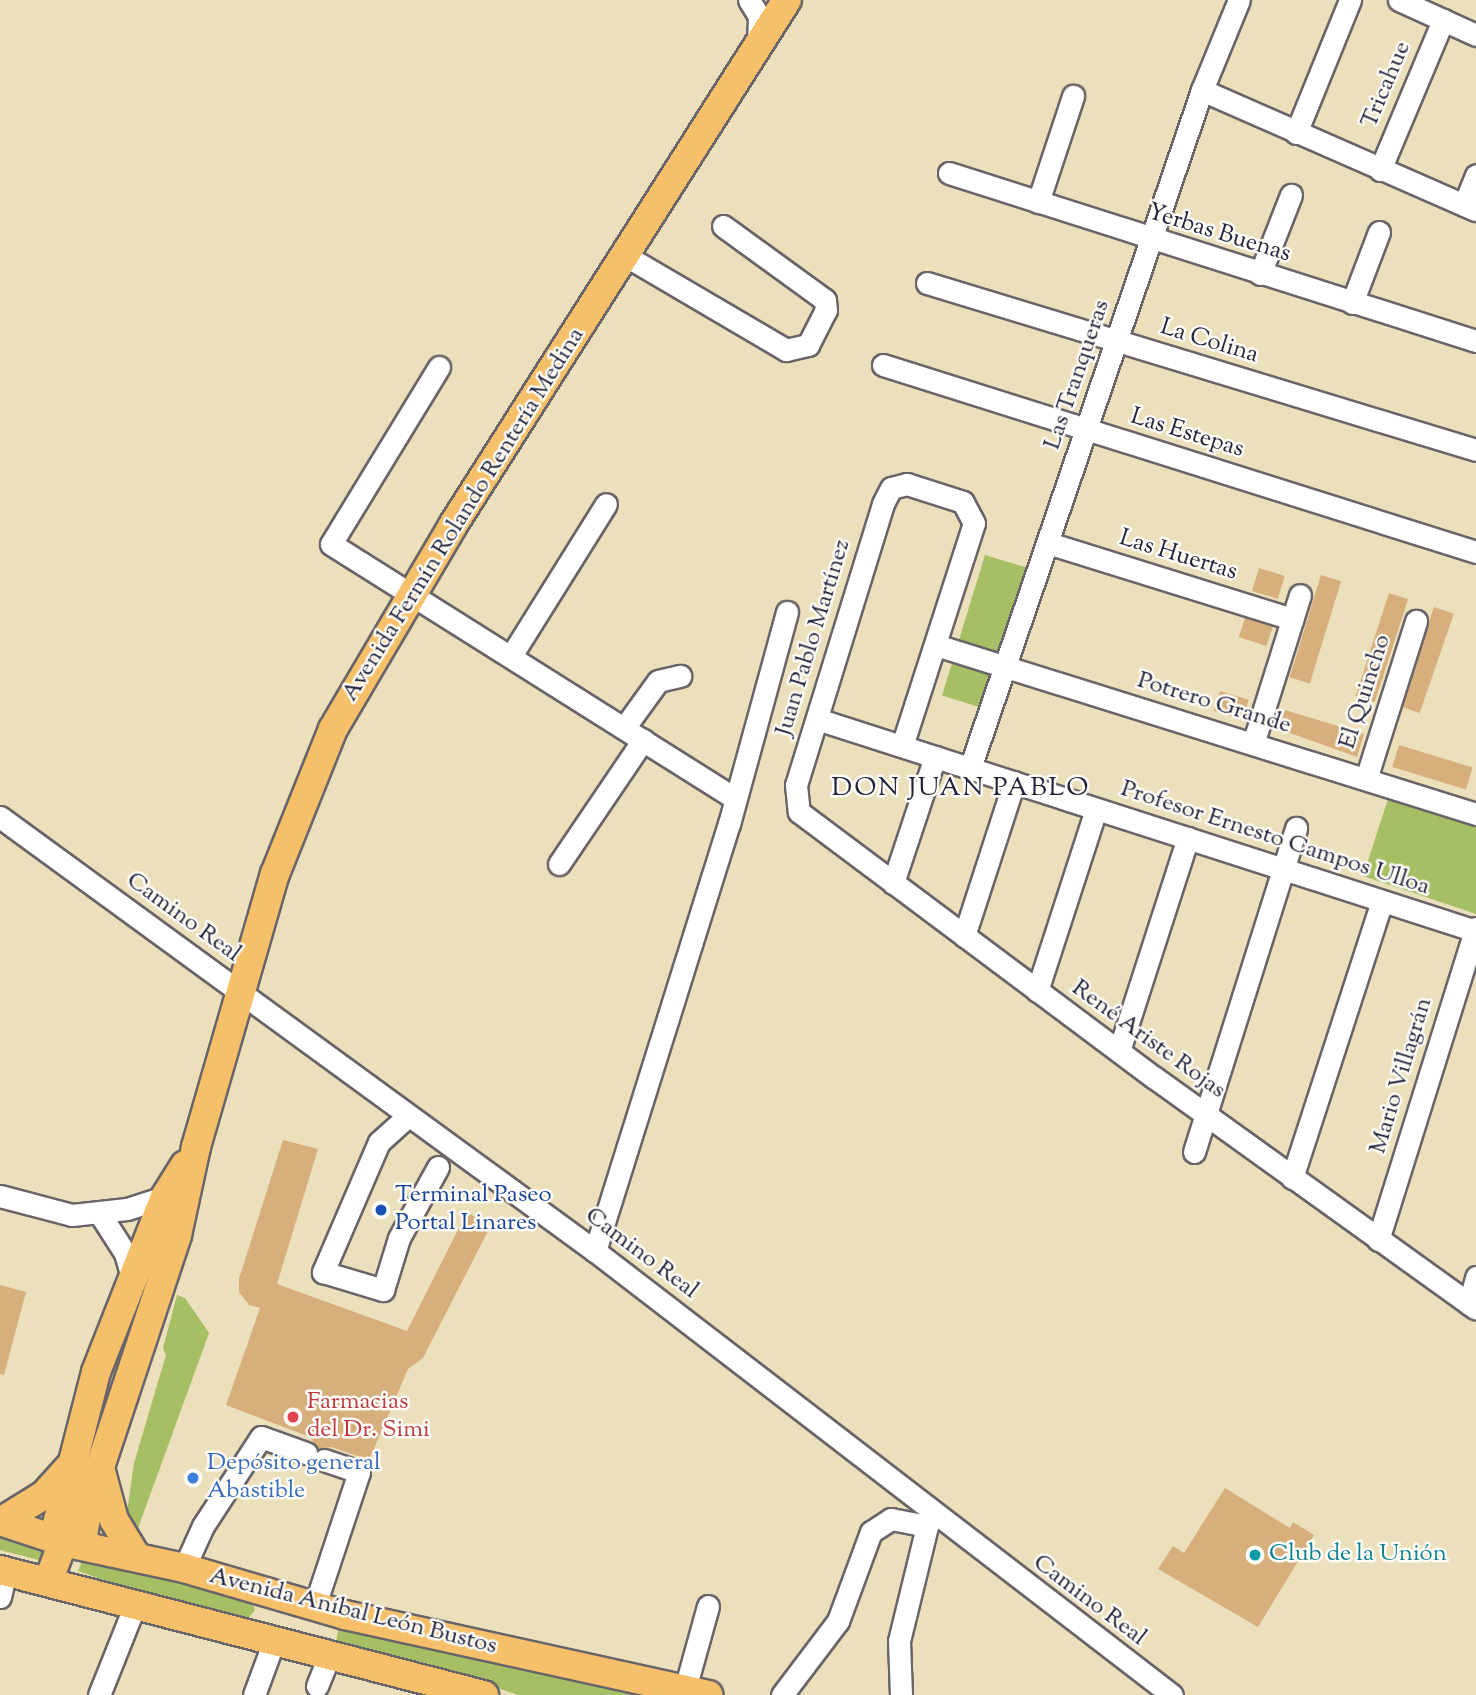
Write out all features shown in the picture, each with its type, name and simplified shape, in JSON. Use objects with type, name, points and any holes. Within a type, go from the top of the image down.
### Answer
[{"type":"main road","name":"Avenida Fermín Rolando Rentería Medina","points":[[48,1582],[63,1542],[56,1528],[88,1462],[177,1236],[196,1147],[239,991],[311,777],[357,682],[412,592],[787,0]]},
{"type":"main road","name":"Avenida Fermín Rolando Rentería Medina","points":[[88,1462],[96,1372],[165,1197],[196,1147]]},
{"type":"main road","points":[[1,1521],[44,1495],[88,1462],[114,1520],[136,1556]]},
{"type":"main road","name":"Avenida Aníbal León Bustos","points":[[1,1521],[63,1542],[184,1568],[345,1615],[697,1692]]},
{"type":"main road","name":"Avenida Aníbal León Bustos","points":[[2,1580],[48,1582],[484,1695]]},
{"type":"main road","points":[[246,1586],[260,1608],[260,1629],[265,1639]]},
{"type":"main road","points":[[330,1654],[323,1629],[330,1620],[345,1615]]},
{"type":"street","points":[[749,0],[759,16],[758,47]]},
{"type":"street","name":"Las Tranqueras","points":[[970,768],[1118,342],[1202,90],[1238,0]]},
{"type":"street","points":[[1296,132],[1350,0]]},
{"type":"street","points":[[1399,0],[1476,35]]},
{"type":"street","name":"Tricahue","points":[[1380,170],[1443,20]]},
{"type":"street","points":[[1202,90],[1470,207],[1476,175]]},
{"type":"street","points":[[1038,202],[1073,96]]},
{"type":"street","name":"Yerbas Buenas","points":[[949,173],[1150,241],[1476,341]]},
{"type":"street","points":[[1260,274],[1291,195]]},
{"type":"street","points":[[626,256],[786,350],[808,345],[826,310],[825,300],[723,226]]},
{"type":"street","points":[[1352,303],[1379,232]]},
{"type":"street","name":"La Colina","points":[[927,283],[1476,450]]},
{"type":"street","name":"Las Estepas","points":[[883,365],[1476,552]]},
{"type":"street","points":[[439,367],[331,544],[412,592],[733,797]]},
{"type":"street","name":"Juan Pablo Martínez","points":[[796,805],[796,785],[891,488],[907,484],[962,502],[974,516],[973,532],[936,645]]},
{"type":"street","points":[[511,656],[606,504]]},
{"type":"street","name":"Las Huertas","points":[[1048,543],[1292,619]]},
{"type":"street","points":[[1253,744],[1300,595]]},
{"type":"street","points":[[595,1251],[787,612]]},
{"type":"street","name":"El Quincho","points":[[1366,779],[1416,621]]},
{"type":"street","points":[[902,746],[936,645]]},
{"type":"street","name":"Potrero Grande","points":[[936,645],[1476,814]]},
{"type":"street","points":[[624,728],[659,681],[680,676]]},
{"type":"street","name":"Profesor Ernesto Campos Ulloa","points":[[817,719],[1476,930]]},
{"type":"street","points":[[559,864],[643,740]]},
{"type":"street","points":[[893,883],[934,757]]},
{"type":"street","points":[[964,936],[1014,782]]},
{"type":"street","name":"René Ariste Rojas","points":[[796,805],[809,822],[1292,1178],[1473,1307]]},
{"type":"street","points":[[1037,990],[1096,809]]},
{"type":"street","name":"Camino Real","points":[[0,817],[595,1251],[929,1519],[1172,1695]]},
{"type":"street","points":[[1194,1152],[1296,828]]},
{"type":"street","points":[[1119,1051],[1188,838]]},
{"type":"street","points":[[1292,1178],[1382,901]]},
{"type":"street","name":"Mario Villagrán","points":[[1378,1240],[1476,930]]},
{"type":"street","points":[[386,1100],[385,1135],[323,1272],[383,1290],[399,1238],[438,1167],[439,1138]]},
{"type":"street","points":[[385,1135],[408,1116]]},
{"type":"street","points":[[438,1167],[475,1164]]},
{"type":"street","points":[[0,1196],[72,1215],[100,1214],[165,1197]]},
{"type":"street","points":[[100,1214],[125,1252],[132,1277]]},
{"type":"street","points":[[1473,1307],[1476,1277]]},
{"type":"street","points":[[184,1568],[203,1526],[261,1437],[359,1472],[315,1605]]},
{"type":"street","points":[[782,1695],[838,1620],[871,1532],[891,1519],[929,1519],[898,1641],[901,1695]]},
{"type":"street","points":[[99,1695],[135,1605]]},
{"type":"street","points":[[697,1692],[708,1606]]},
{"type":"street","points":[[254,1695],[265,1639]]},
{"type":"street","points":[[317,1686],[330,1654]]},
{"type":"green space","points":[[985,555],[1027,568],[984,708],[942,696]]},
{"type":"green space","points":[[1389,796],[1476,822],[1476,914],[1363,876]]},
{"type":"green space","points":[[177,1295],[185,1298],[209,1333],[137,1531],[126,1519],[134,1463],[166,1355],[163,1348]]},
{"type":"green space","points":[[0,1530],[47,1542],[48,1556],[39,1560],[0,1550]]},
{"type":"green space","points":[[85,1554],[239,1596],[252,1602],[255,1610],[246,1621],[118,1585],[78,1571]]},
{"type":"green space","points":[[339,1627],[466,1658],[497,1659],[640,1695],[518,1695],[430,1664],[336,1641]]},
{"type":"building","points":[[1259,568],[1285,576],[1278,599],[1252,591]]},
{"type":"building","points":[[1321,575],[1341,581],[1310,683],[1290,677]]},
{"type":"building","points":[[1389,593],[1408,599],[1375,702],[1356,696]]},
{"type":"building","points":[[1434,607],[1454,614],[1420,713],[1400,706]]},
{"type":"building","points":[[1245,618],[1273,627],[1266,646],[1239,637]]},
{"type":"building","points":[[1220,691],[1249,700],[1243,720],[1214,711]]},
{"type":"building","points":[[1285,710],[1364,734],[1357,757],[1279,729]]},
{"type":"building","points":[[1399,745],[1473,768],[1466,790],[1392,767]]},
{"type":"building","points":[[283,1140],[318,1149],[277,1284],[407,1331],[467,1212],[490,1227],[423,1358],[408,1369],[369,1460],[331,1447],[318,1449],[310,1437],[226,1405],[260,1308],[249,1305],[239,1292],[239,1279]]},
{"type":"building","points":[[0,1285],[26,1292],[4,1375],[0,1374]]},
{"type":"building","name":"Club de la Unión","points":[[1225,1488],[1290,1528],[1293,1522],[1314,1535],[1258,1627],[1158,1569],[1173,1546],[1184,1553]]},
{"type":"place","name":"Terminal Paseo Portal Linares","points":[[381,1210]]},
{"type":"place","name":"Farmacias del Dr. Simi","points":[[293,1417]]},
{"type":"place","name":"Depósito general Abastible","points":[[193,1478]]},
{"type":"place","name":"Club de la Unión","points":[[1255,1555]]},
{"type":"district","name":"DON JUAN PABLO","points":[[961,789]]}]
